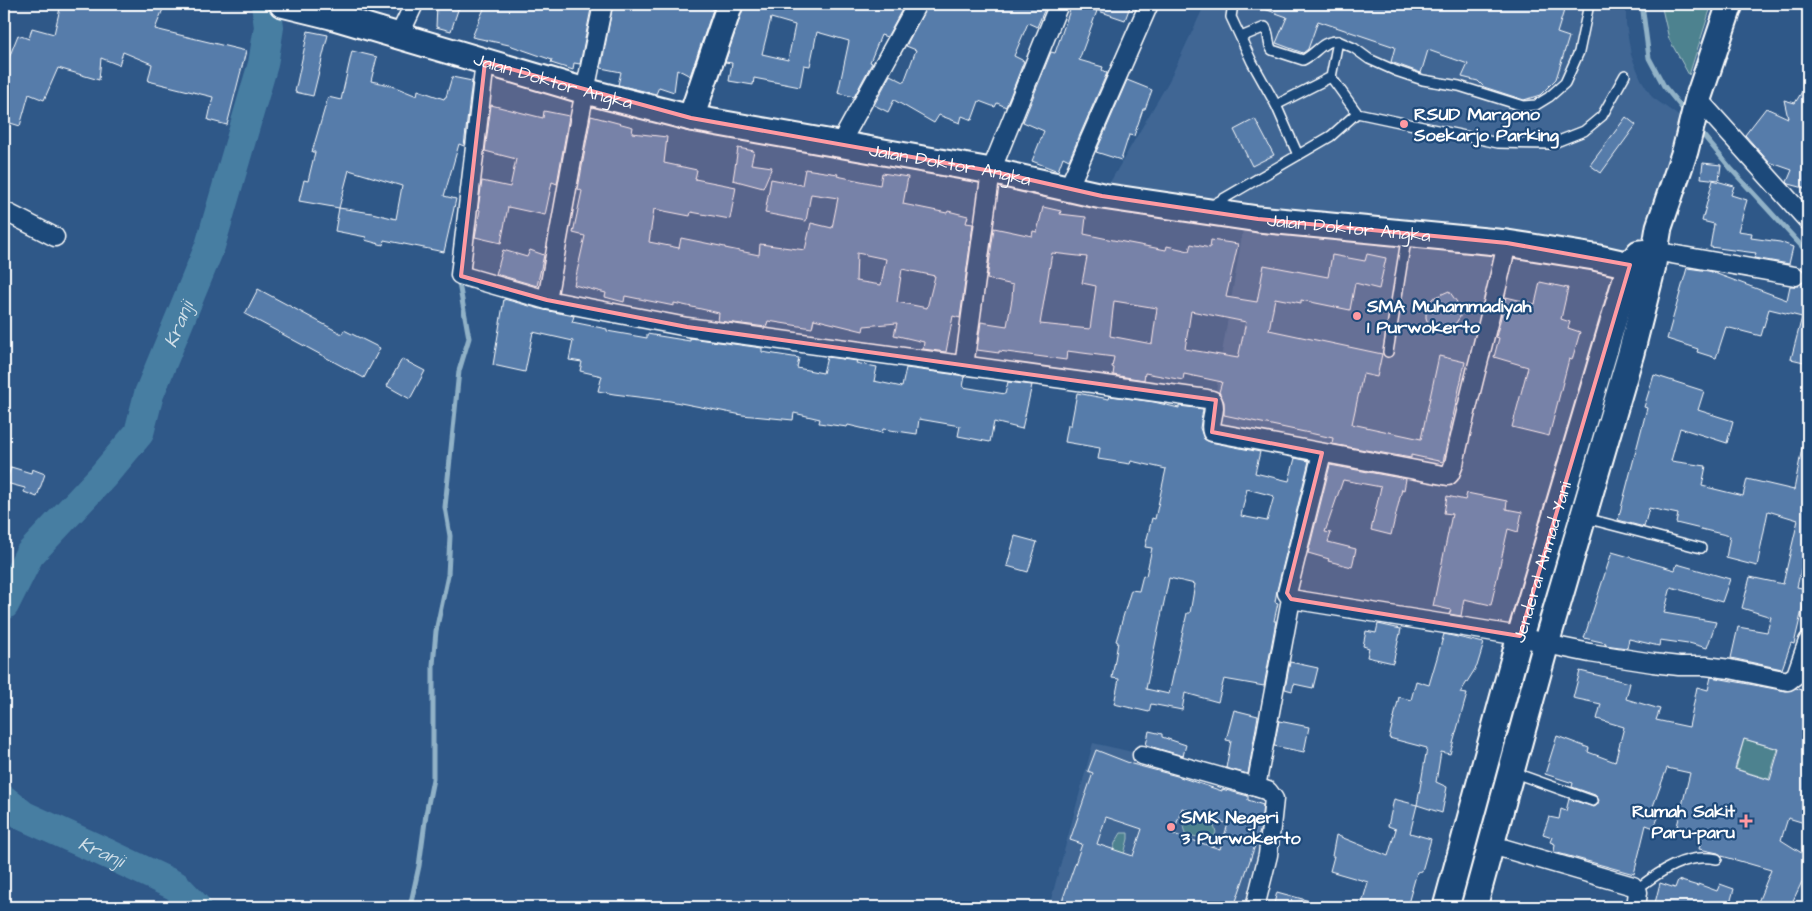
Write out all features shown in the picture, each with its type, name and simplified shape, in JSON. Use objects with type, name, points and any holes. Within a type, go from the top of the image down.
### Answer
[{"type":"main road","name":"Jalan Doktor Angka","points":[[282,4],[331,16],[585,91],[691,118],[991,171],[1068,189],[1268,220],[1507,243],[1594,257],[1644,259]]},
{"type":"main road","points":[[691,118],[730,4]]},
{"type":"main road","name":"Jenderal Ahmad Yani","points":[[1449,896],[1520,636],[1644,259],[1659,227],[1685,152],[1697,101],[1730,4]]},
{"type":"main road","name":"Jenderal Ahmad Yani","points":[[1476,900],[1546,644],[1631,354],[1644,259]]},
{"type":"main road","points":[[1449,896],[1476,900]]},
{"type":"street","points":[[399,36],[414,4]]},
{"type":"street","points":[[547,300],[585,91],[603,4]]},
{"type":"street","points":[[840,144],[917,4]]},
{"type":"street","points":[[964,366],[991,171],[1059,4]]},
{"type":"street","points":[[1068,189],[1149,4]]},
{"type":"street","points":[[485,62],[460,275],[547,300],[687,327],[1212,400],[1215,407],[1211,427],[1212,432],[1448,476],[1491,316],[1507,243]]},
{"type":"street","points":[[1697,101],[1808,221]]},
{"type":"street","points":[[4,211],[55,237]]},
{"type":"street","points":[[1644,259],[1795,276]]},
{"type":"street","points":[[1256,787],[1291,599],[1287,593],[1322,453]]},
{"type":"street","points":[[1291,599],[1520,636],[1546,644],[1653,663],[1730,669],[1788,680],[1796,675],[1808,641]]},
{"type":"street","points":[[1142,755],[1256,787],[1268,791],[1274,799],[1268,855],[1255,907]]},
{"type":"street","points":[[1492,845],[1576,871],[1633,886],[1637,889],[1636,907]]},
{"type":"lane","points":[[1233,4],[1231,17],[1252,62],[1276,105],[1298,155]]},
{"type":"lane","points":[[1241,37],[1266,28],[1269,46],[1272,50],[1302,60],[1323,44],[1338,41],[1396,71],[1422,80],[1459,86],[1523,106],[1536,105],[1565,83],[1579,52],[1589,4]]},
{"type":"lane","points":[[1338,41],[1331,77],[1356,113],[1498,143],[1551,144],[1584,131],[1602,116],[1625,75]]},
{"type":"lane","points":[[1276,105],[1331,77]]},
{"type":"lane","points":[[1203,211],[1331,136],[1356,113]]},
{"type":"lane","points":[[1388,352],[1407,234]]},
{"type":"lane","points":[[1584,518],[1701,548]]},
{"type":"lane","points":[[1511,772],[1593,800]]},
{"type":"lane","points":[[1637,889],[1658,873],[1680,862],[1695,858],[1709,857],[1717,859]]},
{"type":"highlighted area","points":[[485,62],[691,118],[991,171],[1102,196],[1258,219],[1507,243],[1630,265],[1520,636],[1291,599],[1287,593],[1322,453],[1212,432],[1216,400],[687,327],[547,300],[461,276]]},
{"type":"shaded area","points":[[1205,4],[1626,4],[1626,24],[1631,55],[1641,79],[1652,97],[1691,125],[1659,227],[1630,259],[1507,244],[1447,470],[1212,428],[1218,376],[1245,218],[1102,196],[1169,81]]},
{"type":"shaded area","name":"SMK Negeri 3 Purwokerto","points":[[1093,743],[1141,754],[1268,791],[1255,907],[1049,907]]},
{"type":"green space","points":[[1661,4],[1712,4],[1689,75],[1669,39]]},
{"type":"green space","points":[[1744,739],[1778,749],[1769,779],[1736,769]]},
{"type":"green space","points":[[1189,820],[1200,821],[1214,826],[1216,832],[1214,837],[1209,840],[1185,834],[1183,826]]},
{"type":"green space","points":[[1121,833],[1128,833],[1128,839],[1110,907],[1097,907],[1115,843]]},
{"type":"building","points":[[61,4],[165,4],[155,29],[246,51],[227,125],[208,120],[213,97],[148,81],[152,64],[123,52],[119,65],[101,58],[99,80],[58,68],[44,100],[29,94],[20,126],[4,121],[4,80],[9,66],[6,65],[18,35],[29,39],[32,28],[54,34]]},
{"type":"building","points":[[437,4],[460,4],[451,31],[436,27]]},
{"type":"building","points":[[486,4],[592,4],[580,64],[574,63],[573,70],[551,63],[552,60],[509,45],[472,37]]},
{"type":"building","points":[[613,4],[715,4],[690,76],[677,69],[674,92],[659,87],[656,94],[618,85],[621,72],[601,68]]},
{"type":"building","points":[[744,4],[905,4],[887,37],[881,35],[870,62],[872,63],[854,97],[838,93],[849,41],[817,32],[810,66],[804,65],[800,87],[754,78],[753,85],[729,81],[732,63],[725,62]],"holes":[[[771,18],[795,25],[788,60],[762,54]]]},
{"type":"building","points":[[928,4],[941,4],[956,9],[958,4],[1047,4],[1037,27],[1028,23],[1014,56],[1024,61],[1006,107],[997,103],[995,107],[979,101],[972,120],[962,116],[960,123],[939,115],[934,123],[894,100],[888,112],[874,105],[890,75],[904,82],[916,50],[906,46]]},
{"type":"building","points":[[1072,4],[1097,11],[1079,60],[1103,67],[1102,70],[1107,73],[1069,160],[1063,157],[1058,171],[1032,161],[1044,131],[1023,122],[1051,52],[1055,53]]},
{"type":"building","points":[[1084,4],[1131,4],[1125,20],[1084,6]]},
{"type":"building","points":[[1256,4],[1566,4],[1557,33],[1569,37],[1556,79],[1540,95],[1524,100],[1484,87],[1478,81],[1462,77],[1468,64],[1428,50],[1421,73],[1391,62],[1395,47],[1318,21],[1308,49],[1303,53],[1276,43],[1287,17],[1256,6]]},
{"type":"building","points":[[308,31],[328,35],[313,96],[295,92]]},
{"type":"building","points":[[352,51],[377,57],[371,81],[390,85],[417,96],[418,90],[444,99],[452,77],[472,81],[464,146],[459,144],[444,196],[456,199],[444,252],[384,240],[383,245],[365,240],[366,237],[335,231],[339,208],[299,201],[304,180],[308,181],[315,152],[312,152],[328,97],[341,100]],"holes":[[[349,170],[402,186],[396,219],[339,208]]]},
{"type":"building","points":[[1127,80],[1152,90],[1134,136],[1129,135],[1121,160],[1096,152]]},
{"type":"building","points":[[1808,82],[1808,189],[1789,184],[1787,182],[1792,170],[1769,162],[1745,135],[1766,108],[1788,118],[1784,100],[1795,103]]},
{"type":"building","points":[[491,105],[543,118],[544,111],[569,116],[557,184],[552,182],[545,215],[508,207],[501,243],[475,237],[480,210],[478,209],[482,181],[510,187],[516,159],[485,151]]},
{"type":"building","points":[[591,116],[633,127],[632,133],[667,137],[664,163],[697,170],[695,179],[736,187],[730,219],[691,212],[690,216],[654,209],[649,242],[679,248],[681,238],[759,255],[760,244],[805,250],[811,223],[832,228],[838,198],[811,194],[806,221],[765,213],[771,179],[802,185],[805,169],[838,174],[837,176],[880,185],[882,173],[908,177],[903,204],[968,216],[966,223],[973,224],[960,318],[953,316],[946,352],[923,349],[924,342],[894,335],[897,323],[864,326],[863,331],[814,319],[812,328],[768,321],[766,327],[718,321],[719,313],[674,303],[674,306],[625,296],[624,302],[605,297],[606,293],[574,285],[585,236],[573,233],[582,191],[578,189]],"holes":[[[857,253],[886,259],[881,285],[856,281]],[[902,269],[935,276],[927,308],[897,302]]]},
{"type":"building","points":[[1626,117],[1636,125],[1601,173],[1590,165]]},
{"type":"building","points":[[1255,119],[1274,155],[1252,166],[1234,130]]},
{"type":"building","points":[[738,148],[754,151],[751,164],[772,167],[763,188],[733,180]]},
{"type":"building","points":[[1703,163],[1721,165],[1719,180],[1701,178]]},
{"type":"building","points":[[1713,180],[1734,186],[1731,195],[1747,200],[1738,231],[1752,233],[1751,238],[1780,242],[1793,247],[1789,264],[1754,258],[1756,253],[1710,247],[1714,224],[1702,221]]},
{"type":"building","points":[[1043,207],[1061,211],[1060,214],[1086,217],[1084,234],[1108,239],[1166,250],[1167,246],[1189,251],[1191,244],[1210,248],[1211,240],[1238,244],[1226,297],[1257,302],[1264,265],[1328,277],[1332,255],[1365,261],[1367,254],[1386,258],[1379,289],[1355,283],[1350,310],[1301,300],[1301,303],[1275,298],[1269,330],[1382,354],[1377,377],[1363,374],[1352,424],[1421,439],[1439,356],[1465,362],[1443,462],[1411,455],[1411,458],[1332,444],[1333,438],[1224,415],[1224,402],[1219,392],[1222,382],[1184,374],[1183,380],[1145,373],[1144,380],[1113,375],[1114,357],[1067,351],[1066,360],[977,350],[981,322],[1007,326],[1012,299],[1013,285],[987,279],[994,228],[1032,236],[1033,231],[1037,232]],"holes":[[[1052,253],[1087,257],[1082,283],[1096,286],[1090,329],[1040,324]],[[1114,301],[1157,308],[1152,344],[1110,336]],[[1191,311],[1246,322],[1238,358],[1185,349]]]},
{"type":"building","points":[[503,250],[527,257],[530,250],[544,255],[537,286],[496,274]]},
{"type":"building","points":[[1687,268],[1709,271],[1787,300],[1790,286],[1798,286],[1804,280],[1808,281],[1808,363],[1791,359],[1802,317],[1769,309],[1761,336],[1726,327],[1716,358],[1697,352],[1698,349],[1667,339]]},
{"type":"building","points":[[1540,282],[1568,288],[1561,319],[1570,322],[1568,328],[1580,332],[1572,360],[1569,359],[1549,436],[1512,427],[1528,367],[1494,357],[1499,338],[1496,337],[1506,297],[1535,304]]},
{"type":"building","points":[[258,289],[342,334],[344,330],[380,348],[364,378],[245,314]]},
{"type":"building","points":[[1449,291],[1459,305],[1460,317],[1453,327],[1437,329],[1428,323],[1426,307],[1433,298]]},
{"type":"building","points":[[504,299],[574,316],[572,322],[607,329],[607,331],[647,338],[647,334],[690,341],[690,338],[762,348],[762,352],[799,358],[797,368],[823,373],[827,357],[857,361],[856,363],[877,367],[874,381],[902,387],[906,368],[965,376],[963,387],[1005,394],[1008,382],[1032,385],[1022,429],[994,422],[990,442],[958,436],[960,426],[919,419],[917,434],[883,429],[882,433],[848,425],[847,427],[819,423],[820,419],[794,413],[793,420],[742,415],[670,401],[598,391],[602,376],[580,371],[582,362],[569,360],[573,341],[533,332],[525,372],[493,365]]},
{"type":"building","points":[[402,359],[425,371],[410,399],[387,386]]},
{"type":"building","points":[[1654,375],[1704,391],[1698,410],[1733,421],[1727,443],[1680,428],[1671,461],[1706,466],[1702,486],[1743,496],[1747,479],[1794,490],[1802,448],[1808,449],[1808,554],[1805,553],[1797,587],[1807,589],[1794,644],[1791,643],[1782,669],[1731,658],[1738,627],[1767,632],[1771,617],[1742,608],[1750,577],[1783,584],[1798,520],[1768,511],[1757,566],[1726,558],[1730,536],[1676,523],[1678,514],[1649,508],[1644,527],[1618,520],[1647,408],[1644,407]]},
{"type":"building","points":[[1077,393],[1109,399],[1110,396],[1154,402],[1179,408],[1179,406],[1203,409],[1200,428],[1204,439],[1210,442],[1260,452],[1255,473],[1289,481],[1295,458],[1309,461],[1277,590],[1275,602],[1278,603],[1274,621],[1276,621],[1264,686],[1224,679],[1218,702],[1185,693],[1182,710],[1151,704],[1149,712],[1114,704],[1119,679],[1112,678],[1118,642],[1116,641],[1131,590],[1139,591],[1143,575],[1146,576],[1152,548],[1145,547],[1152,518],[1155,519],[1166,469],[1131,461],[1130,464],[1098,459],[1100,448],[1065,442],[1068,425],[1071,425]],"holes":[[[1247,489],[1274,496],[1267,521],[1241,516]],[[1169,578],[1195,584],[1190,613],[1187,613],[1169,694],[1146,689]]]},
{"type":"building","points":[[1330,465],[1406,479],[1391,535],[1371,530],[1381,487],[1343,480],[1325,532],[1331,533],[1328,542],[1356,549],[1352,567],[1328,561],[1329,559],[1308,553]]},
{"type":"building","points":[[11,467],[31,473],[32,469],[45,474],[37,497],[24,492],[25,488],[6,483]]},
{"type":"building","points":[[1467,493],[1507,501],[1506,509],[1522,512],[1518,532],[1508,529],[1491,605],[1464,599],[1461,616],[1449,614],[1451,610],[1433,606],[1452,514],[1444,513],[1447,496],[1465,500]]},
{"type":"building","points":[[1015,536],[1037,542],[1028,572],[1007,566]]},
{"type":"building","points":[[1612,552],[1675,570],[1677,564],[1730,579],[1722,602],[1671,587],[1664,613],[1716,622],[1707,648],[1689,643],[1660,640],[1659,646],[1629,639],[1627,648],[1605,645],[1606,643],[1584,638]]},
{"type":"building","points":[[1378,624],[1401,629],[1393,663],[1367,657],[1369,648],[1363,646],[1366,631],[1376,633]]},
{"type":"building","points":[[1444,634],[1484,643],[1477,666],[1460,693],[1467,694],[1450,754],[1441,752],[1436,782],[1447,787],[1442,813],[1417,805],[1427,748],[1389,738],[1399,697],[1411,700],[1416,681],[1429,685]]},
{"type":"building","points":[[1290,662],[1318,668],[1313,688],[1294,684],[1292,691],[1285,689]]},
{"type":"building","points":[[1580,671],[1630,683],[1626,699],[1660,709],[1656,720],[1689,727],[1697,687],[1708,690],[1711,677],[1786,691],[1796,688],[1808,692],[1808,824],[1788,818],[1781,840],[1808,857],[1808,869],[1790,907],[1756,907],[1771,870],[1699,849],[1703,833],[1677,826],[1690,773],[1667,768],[1652,809],[1661,810],[1654,828],[1646,825],[1634,874],[1554,852],[1555,844],[1550,842],[1552,837],[1543,834],[1549,817],[1559,819],[1561,809],[1566,811],[1569,799],[1594,807],[1599,800],[1595,795],[1572,787],[1573,783],[1545,774],[1557,736],[1589,748],[1588,752],[1615,762],[1624,727],[1597,719],[1601,704],[1573,698]],"holes":[[[1744,739],[1779,749],[1770,780],[1735,769]]]},
{"type":"building","points":[[1234,710],[1258,716],[1248,774],[1226,768],[1231,741],[1226,740]]},
{"type":"building","points":[[1279,721],[1309,727],[1304,752],[1274,746]]},
{"type":"building","points":[[1149,731],[1162,734],[1162,737],[1186,745],[1183,756],[1146,745]]},
{"type":"building","name":"SMK Negeri 3 Purwokerto","points":[[1096,750],[1132,764],[1222,791],[1222,789],[1248,796],[1248,800],[1263,805],[1260,831],[1234,907],[1060,907],[1082,844],[1070,840],[1093,773],[1088,771]],"holes":[[[1182,808],[1228,824],[1220,849],[1173,834]],[[1106,817],[1142,829],[1133,856],[1097,844]]]},
{"type":"building","points":[[1394,799],[1417,805],[1410,833],[1431,839],[1422,871],[1417,872],[1407,907],[1361,907],[1368,882],[1330,871],[1336,835],[1388,856],[1396,829],[1388,826]]},
{"type":"building","points":[[1678,880],[1698,886],[1698,884],[1717,891],[1720,884],[1734,889],[1729,907],[1654,907],[1660,883],[1675,888]]},
{"type":"building","points":[[1277,892],[1317,903],[1316,907],[1273,907]]},
{"type":"waterway","name":"Kranji","points":[[4,605],[29,555],[102,477],[139,433],[149,394],[210,246],[263,64],[269,27],[266,4]]},
{"type":"waterway","points":[[1642,4],[1649,58],[1664,86],[1686,113]]},
{"type":"waterway","points":[[1699,130],[1732,170],[1808,253]]},
{"type":"waterway","points":[[410,907],[419,866],[433,779],[433,665],[436,631],[448,575],[450,536],[445,507],[459,371],[469,338],[458,278]]},
{"type":"waterway","name":"Kranji","points":[[4,800],[24,816],[176,886],[196,907]]},
{"type":"place","name":"RSUD Margono Soekarjo Parking","points":[[1404,124]]},
{"type":"place","name":"SMA Muhammadiyah 1 Purwokerto","points":[[1357,316]]},
{"type":"place","name":"Rumah Sakit Paru-paru","points":[[1746,821]]},
{"type":"place","name":"SMK Negeri 3 Purwokerto","points":[[1171,827]]}]
